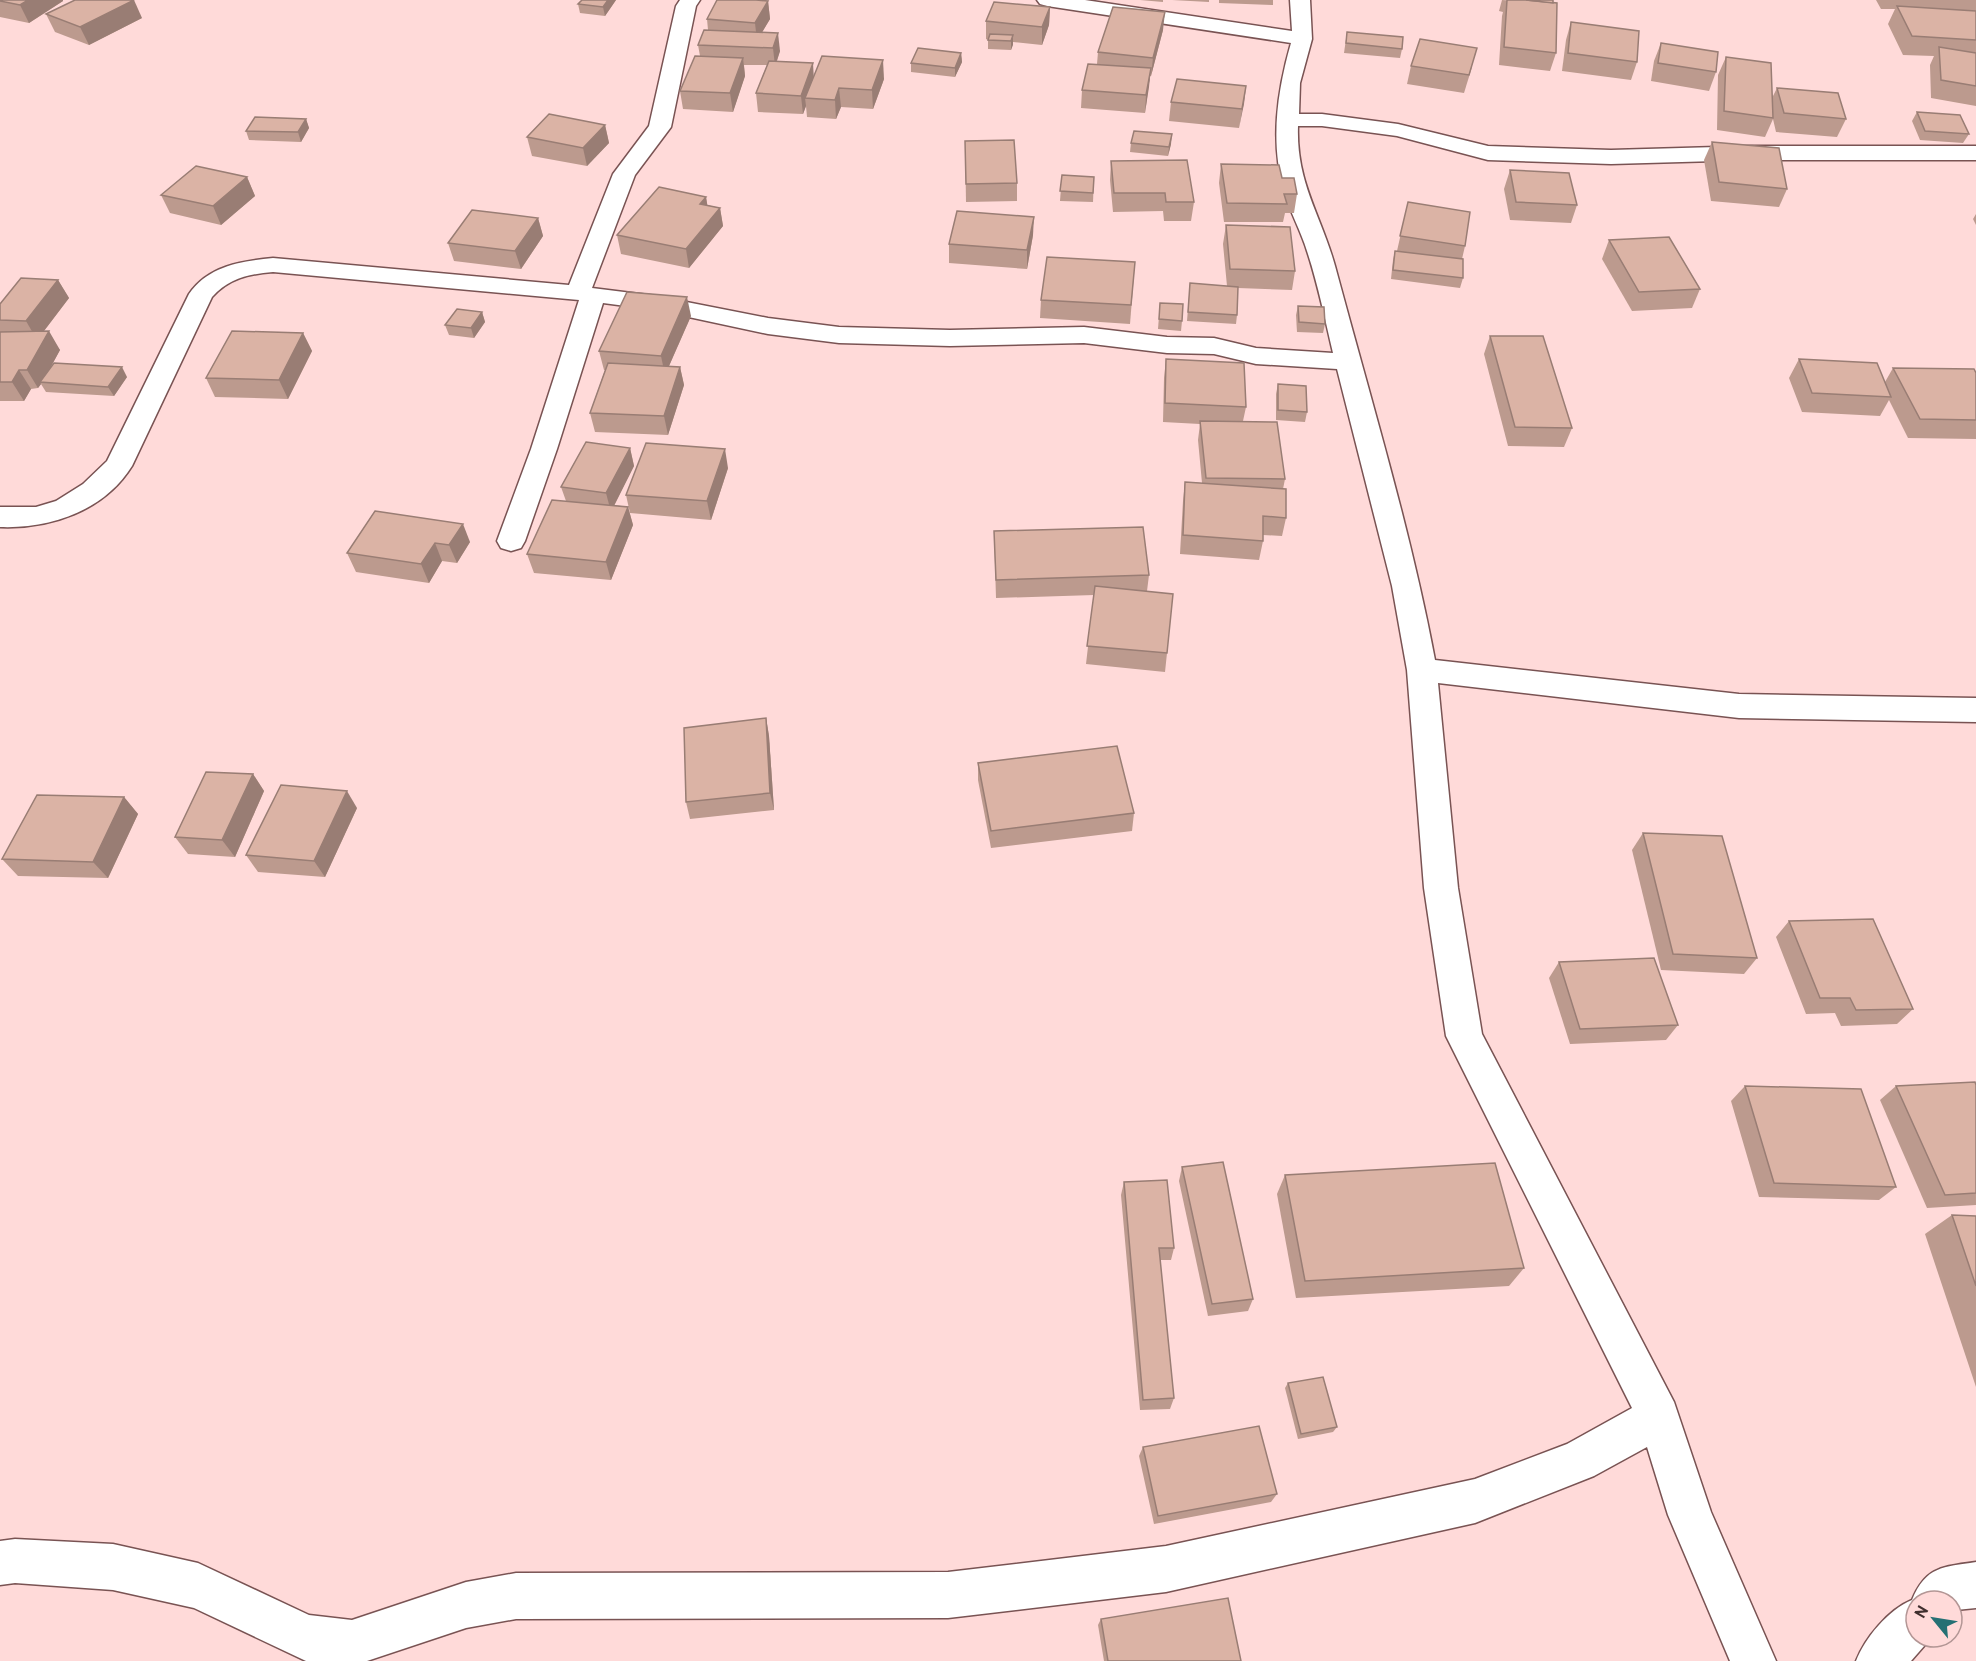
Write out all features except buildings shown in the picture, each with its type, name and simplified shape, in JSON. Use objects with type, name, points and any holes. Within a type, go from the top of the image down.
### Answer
[{"type":"street","points":[[511,541],[544,449],[586,294],[624,174],[660,127],[686,6],[690,0]]},
{"type":"street","points":[[1047,0],[1302,39]]},
{"type":"street","points":[[1299,0],[1302,39],[1290,83],[1287,120],[1289,168],[1296,194],[1319,251],[1407,586],[1422,670],[1441,888],[1464,1036],[1659,1417],[1690,1515],[1753,1661]]},
{"type":"street","points":[[1287,120],[1322,120],[1398,130],[1488,153],[1611,157],[1763,153],[1976,153]]},
{"type":"street","points":[[0,517],[12,518],[51,513],[72,506],[97,488],[118,466],[201,294],[212,282],[249,267],[273,265],[586,294],[656,303],[768,326],[839,335],[950,338],[1084,335],[1167,345],[1214,346],[1256,356],[1349,362]]},
{"type":"street","points":[[1422,670],[1739,706],[1976,710]]},
{"type":"street","points":[[0,1563],[113,1567],[198,1586],[306,1638],[352,1643],[466,1605],[516,1596],[948,1595],[1166,1569],[1475,1501],[1579,1461],[1659,1417]]},
{"type":"street","points":[[1945,1589],[1976,1585]]},
{"type":"street","points":[[1879,1661],[1904,1634]]}]
